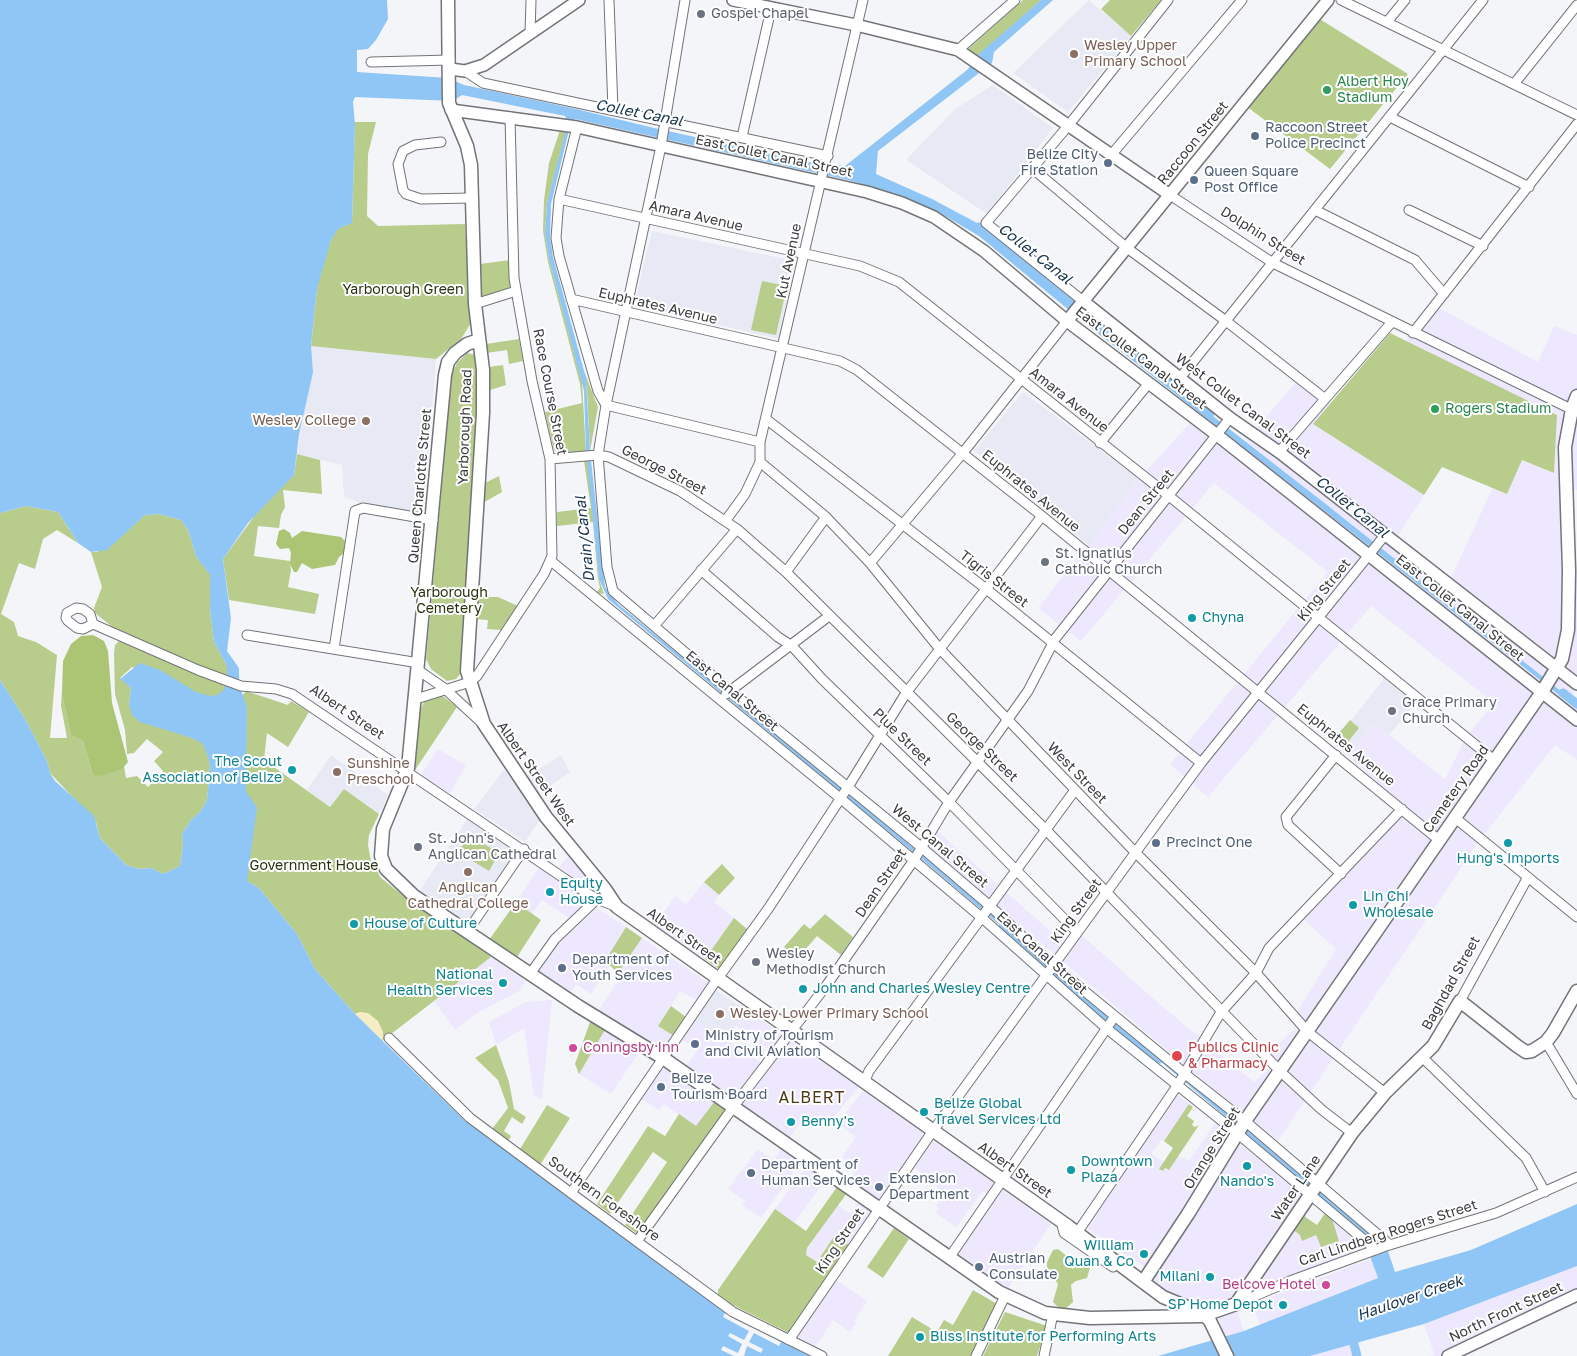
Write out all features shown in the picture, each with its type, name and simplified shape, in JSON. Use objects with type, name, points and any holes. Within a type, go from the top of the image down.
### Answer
[{"type":"main road","points":[[448,0],[450,107]]},
{"type":"main road","name":"Yarborough Road","points":[[450,107],[468,150],[472,198],[475,304],[483,370],[483,404],[467,666],[470,682],[484,724]]},
{"type":"main road","name":"Queen Charlotte Street","points":[[479,340],[461,349],[452,357],[446,368],[416,699],[407,771],[383,829],[380,848],[383,863],[390,874],[407,891],[578,1006],[663,1058],[734,1106],[1005,1296],[1053,1314],[1090,1318],[1206,1316]]},
{"type":"main road","name":"Cemetery Road","points":[[1308,1032],[1555,672],[1567,641],[1573,573],[1571,482],[1565,447],[1577,396]]},
{"type":"main road","name":"Albert Street West","points":[[484,724],[546,817],[605,888],[617,907]]},
{"type":"main road","name":"Albert Street","points":[[617,907],[1077,1232],[1166,1300],[1206,1316]]},
{"type":"main road","points":[[1460,1001],[1526,1052],[1537,1049],[1546,1042],[1562,1020],[1577,991]]},
{"type":"main road","name":"Baghdad Street","points":[[1385,1093],[1423,1058],[1433,1046],[1460,1001]]},
{"type":"main road","name":"Orange Street","points":[[1138,1278],[1188,1214],[1242,1127],[1308,1032]]},
{"type":"main road","name":"Water Lane","points":[[1236,1304],[1352,1133],[1385,1093]]},
{"type":"main road","name":"Carl Lindberg Rogers Street","points":[[1206,1316],[1236,1304]]},
{"type":"main road","points":[[1206,1316],[1227,1356]]},
{"type":"street","points":[[530,34],[531,0]]},
{"type":"street","points":[[465,71],[491,61],[579,0]]},
{"type":"street","points":[[609,0],[613,110]]},
{"type":"street","name":"West Canal Street","points":[[685,0],[663,134],[646,218],[606,405],[592,455],[609,581],[613,591],[654,626],[726,695],[986,912],[1049,971],[1180,1080],[1242,1127],[1383,1248]]},
{"type":"street","points":[[733,0],[856,25],[961,52],[1015,0]]},
{"type":"street","name":"Kut Avenue","points":[[726,520],[745,494],[760,462],[760,442],[863,0]]},
{"type":"street","points":[[1168,0],[1068,126],[1032,168],[1127,248],[1226,320],[1324,398]]},
{"type":"street","points":[[1112,154],[1242,0]]},
{"type":"street","name":"Raccoon Street","points":[[1068,319],[1328,0]]},
{"type":"street","points":[[1341,0],[1577,115]]},
{"type":"street","points":[[1387,22],[1405,0]]},
{"type":"street","points":[[1180,378],[1483,0]]},
{"type":"street","points":[[1514,84],[1577,5]]},
{"type":"street","points":[[742,138],[771,9]]},
{"type":"street","name":"Dolphin Street","points":[[961,52],[1273,263],[1574,410]]},
{"type":"street","points":[[371,62],[450,68],[465,71],[483,83],[613,110],[663,134],[742,138],[826,159]]},
{"type":"street","name":"East Collet Canal Street","points":[[450,107],[572,126],[663,134],[882,196],[934,218],[978,246],[1149,383],[1223,426],[1372,553],[1543,690],[1577,720]]},
{"type":"street","name":"Race Course Street","points":[[510,117],[516,291],[532,381],[550,459],[551,561]]},
{"type":"street","points":[[1390,117],[1529,187]]},
{"type":"street","points":[[1413,333],[1577,124]]},
{"type":"street","points":[[572,126],[559,198],[556,228],[557,246],[598,391],[606,405],[760,442]]},
{"type":"street","points":[[441,142],[415,145],[403,151],[398,164],[403,190],[406,194],[420,198],[472,198]]},
{"type":"street","name":"West Collet Canal Street","points":[[1032,168],[986,223],[1082,302],[1180,378],[1223,426],[1279,452],[1382,538],[1555,672],[1577,684]]},
{"type":"street","name":"Amara Avenue","points":[[559,198],[875,270],[899,282],[1020,380],[1169,496],[1494,760]]},
{"type":"street","points":[[1314,210],[1415,260],[1444,294]]},
{"type":"street","points":[[1409,210],[1482,246]]},
{"type":"street","points":[[475,304],[516,291]]},
{"type":"street","name":"Euphrates Avenue","points":[[571,299],[849,365],[1042,516],[1439,840]]},
{"type":"street","points":[[870,563],[962,454],[1068,319]]},
{"type":"street","points":[[1279,452],[1392,322]]},
{"type":"street","points":[[1100,442],[1149,383]]},
{"type":"street","name":"Tigris Street","points":[[766,419],[985,588],[1202,763]]},
{"type":"street","name":"Dean Street","points":[[638,1240],[734,1106],[826,986],[918,854],[949,802],[1028,691],[1053,643],[1223,426]]},
{"type":"street","name":"George Street","points":[[550,459],[592,455],[609,457],[680,491],[737,529],[786,572],[1045,829],[1281,1072],[1322,1110],[1352,1133]]},
{"type":"street","name":"West Street","points":[[760,462],[826,517],[870,563],[939,648],[1135,853],[1256,973],[1308,1032],[1385,1093]]},
{"type":"street","points":[[334,649],[355,511],[363,508],[433,520]]},
{"type":"street","points":[[571,1193],[718,978],[764,915],[906,693],[1042,516]]},
{"type":"street","points":[[786,572],[826,517]]},
{"type":"street","points":[[654,626],[737,529]]},
{"type":"street","name":"King Street","points":[[789,1340],[932,1131],[1135,853],[1202,763],[1372,553],[1382,538]]},
{"type":"street","points":[[416,699],[444,688],[470,682],[484,666],[551,561]]},
{"type":"street","name":"East Canal Street","points":[[551,561],[726,695],[844,792],[986,912],[1049,971],[1180,1080],[1242,1127],[1383,1248]]},
{"type":"street","name":"Plue Street","points":[[701,570],[778,637],[792,646],[822,679],[880,733],[1077,932]]},
{"type":"street","points":[[726,695],[829,616]]},
{"type":"street","name":"Albert Street","points":[[93,624],[241,686],[276,689],[292,694],[597,899],[617,907]]},
{"type":"street","name":"Albert Street West","points":[[247,635],[334,649],[418,666],[484,724]]},
{"type":"street","points":[[1336,755],[1288,813],[1288,825],[1341,874]]},
{"type":"street","points":[[864,1083],[869,1071],[1075,790]]},
{"type":"street","points":[[1077,1232],[1180,1080],[1221,1012],[1256,973],[1269,948],[1402,808]]},
{"type":"street","points":[[1454,818],[1577,917]]},
{"type":"street","points":[[467,932],[524,849]]},
{"type":"street","name":"Baghdad Street","points":[[1460,1001],[1528,877]]},
{"type":"street","points":[[530,974],[555,939],[597,899]]},
{"type":"street","points":[[949,1258],[1110,1022]]},
{"type":"street","name":"Southern Foreshore","points":[[389,1038],[470,1118],[571,1193],[638,1240],[728,1308],[822,1356]]},
{"type":"street","points":[[1546,1042],[1577,1094]]},
{"type":"street","points":[[1423,1058],[1526,1158],[1545,1192]]},
{"type":"street","name":"Carl Lindberg Rogers Street","points":[[1236,1304],[1290,1281],[1383,1248],[1496,1213],[1577,1176]]},
{"type":"street","points":[[1061,1221],[1064,1233],[1121,1272],[1138,1278]]},
{"type":"street","name":"North Front Street","points":[[1448,1356],[1577,1295]]},
{"type":"street","points":[[976,1356],[1005,1296]]},
{"type":"street","points":[[1044,1356],[1053,1314]]},
{"type":"shaded area","name":"Wesley Upper Primary School","points":[[1089,0],[1131,36],[1068,112],[1013,73]]},
{"type":"shaded area","points":[[993,85],[1053,128],[987,214],[906,160],[955,109]]},
{"type":"shaded area","points":[[652,231],[795,261],[778,339],[634,305]]},
{"type":"shaded area","points":[[1432,304],[1538,362],[1554,326],[1577,335],[1577,490],[1572,491],[1574,570],[1577,572],[1577,688],[1569,698],[1246,441],[1298,379],[1330,403],[1313,424],[1424,495],[1398,535],[1451,578],[1493,487],[1507,493],[1522,460],[1553,473],[1557,415],[1405,342]]},
{"type":"shaded area","name":"Wesley College","points":[[311,346],[436,359],[424,515],[360,503],[344,496],[342,465],[297,454],[308,388]]},
{"type":"shaded area","points":[[1023,392],[1139,479],[1088,545],[974,451]]},
{"type":"shaded area","points":[[1200,412],[1577,709],[1577,760],[1555,745],[1479,841],[1278,1141],[1183,1064],[924,843],[935,829],[1067,946],[1078,932],[1163,1007],[1254,1082],[1275,1063],[1267,1055],[1302,1022],[1296,1013],[1336,949],[1302,918],[1403,808],[1348,755],[1374,723],[1445,779],[1466,737],[1494,703],[1371,606],[1208,797],[1170,764],[1328,572],[1214,483],[1081,641],[1038,608],[1139,479]]},
{"type":"shaded area","points":[[1387,675],[1418,701],[1389,735],[1374,723],[1348,755],[1333,743]]},
{"type":"shaded area","points":[[438,749],[466,765],[450,793],[421,775]]},
{"type":"shaded area","name":"Sunshine Preschool","points":[[331,755],[388,795],[379,814],[344,789],[330,807],[307,790]]},
{"type":"shaded area","points":[[561,755],[570,772],[533,798],[522,780]]},
{"type":"shaded area","name":"Anglican Cathedral College","points":[[504,770],[542,817],[525,842],[474,809]]},
{"type":"shaded area","name":"Anglican Cathedral College","points":[[467,819],[516,853],[467,925],[419,892]]},
{"type":"shaded area","points":[[570,854],[601,893],[595,893],[559,867]]},
{"type":"shaded area","points":[[539,867],[591,901],[571,919],[542,900],[532,913],[516,902]]},
{"type":"shaded area","points":[[704,882],[719,895],[714,902],[734,918],[705,959],[655,925],[675,896],[686,905]]},
{"type":"shaded area","points":[[597,908],[626,927],[605,961],[610,965],[591,994],[576,984],[570,993],[538,971],[558,943]]},
{"type":"shaded area","points":[[642,938],[710,984],[698,1001],[680,991],[658,1026],[674,1036],[662,1051],[598,1011],[621,976],[618,973]]},
{"type":"shaded area","points":[[491,957],[526,982],[519,991],[479,1012],[455,1030],[434,1001]]},
{"type":"shaded area","name":"Wesley Lower Primary School","points":[[714,989],[746,1010],[726,1041],[694,1019]]},
{"type":"shaded area","points":[[552,1000],[542,1099],[534,1096],[524,1028],[496,1045],[489,1022],[526,1002]]},
{"type":"shaded area","points":[[746,1010],[783,1035],[771,1051],[736,1026]]},
{"type":"shaded area","points":[[694,1019],[762,1063],[735,1100],[686,1066],[698,1049],[680,1039]]},
{"type":"shaded area","points":[[605,1030],[640,1051],[611,1094],[579,1074]]},
{"type":"shaded area","points":[[791,1039],[859,1087],[824,1129],[805,1116],[789,1139],[740,1103]]},
{"type":"shaded area","points":[[663,1065],[715,1101],[696,1127],[664,1104],[659,1110],[640,1098]]},
{"type":"shaded area","points":[[864,1090],[928,1135],[879,1202],[848,1181],[857,1169],[842,1157],[856,1137],[837,1123]]},
{"type":"shaded area","points":[[1178,1095],[1189,1104],[1164,1141],[1161,1140],[1151,1154],[1164,1162],[1160,1169],[1168,1170],[1177,1156],[1189,1161],[1215,1123],[1231,1134],[1145,1268],[1087,1228]]},
{"type":"shaded area","points":[[932,1140],[997,1185],[989,1195],[983,1191],[956,1227],[936,1213],[939,1208],[936,1206],[944,1193],[914,1167]]},
{"type":"shaded area","points":[[1237,1143],[1305,1194],[1235,1299],[1208,1307],[1167,1293],[1150,1281]]},
{"type":"shaded area","points":[[782,1148],[801,1162],[761,1218],[742,1205],[745,1201],[728,1189],[758,1149],[774,1160]]},
{"type":"shaded area","points":[[807,1166],[826,1179],[794,1223],[775,1209]]},
{"type":"shaded area","points":[[1003,1189],[1051,1224],[1006,1291],[956,1256]]},
{"type":"shaded area","points":[[859,1201],[872,1210],[873,1213],[849,1245],[817,1262],[806,1255],[807,1249],[838,1205],[850,1214]]},
{"type":"shaded area","points":[[1332,1219],[1364,1248],[1256,1291],[1253,1290],[1292,1229],[1300,1235],[1316,1235],[1321,1247]]},
{"type":"shaded area","points":[[1371,1259],[1378,1278],[1260,1325],[1252,1304]]},
{"type":"shaded area","points":[[1577,1266],[1577,1298],[1466,1356],[1429,1356],[1434,1354],[1424,1324]]},
{"type":"shaded area","points":[[835,1279],[867,1301],[854,1321],[856,1323],[850,1332],[833,1320],[815,1347],[796,1338]]},
{"type":"shaded area","points":[[1237,1311],[1244,1331],[1225,1338],[1219,1318]]},
{"type":"shaded area","points":[[1356,1343],[1359,1356],[1310,1356]]},
{"type":"green space","points":[[1023,0],[1041,0],[976,58],[967,50]]},
{"type":"green space","points":[[1110,0],[1161,0],[1131,36],[1101,9]]},
{"type":"green space","name":"Albert Hoy Stadium","points":[[1318,18],[1408,74],[1330,169],[1246,106]]},
{"type":"green space","name":"Yarborough Green","points":[[355,122],[376,122],[368,154],[367,216],[378,226],[465,224],[471,323],[461,339],[436,359],[311,346],[317,289],[323,263],[337,229],[352,222]]},
{"type":"green space","points":[[560,130],[566,131],[547,203],[545,234],[549,259],[582,382],[586,452],[560,453],[554,450],[545,412],[582,403],[580,384],[548,262],[543,231],[544,200],[549,163]]},
{"type":"green space","points":[[510,260],[511,287],[481,298],[480,264]]},
{"type":"green space","points":[[762,281],[787,286],[776,335],[751,330]]},
{"type":"green space","name":"Rogers Stadium","points":[[1390,333],[1557,415],[1554,473],[1522,460],[1507,494],[1442,467],[1424,495],[1313,424]]},
{"type":"green space","points":[[519,339],[523,361],[509,364],[507,350],[486,353],[486,344]]},
{"type":"green space","name":"Yarborough Cemetery","points":[[467,353],[476,355],[479,383],[461,673],[456,679],[447,681],[431,669],[426,659],[452,374],[457,363]]},
{"type":"green space","points":[[503,365],[506,385],[487,391],[488,367]]},
{"type":"green space","points":[[584,371],[598,407],[590,451],[587,390]]},
{"type":"green space","points":[[297,454],[320,460],[322,494],[283,490],[285,507],[281,515],[279,528],[258,526],[254,556],[290,561],[291,570],[288,587],[319,594],[315,614],[229,600],[223,559],[253,518],[251,515],[294,475]]},
{"type":"green space","points":[[584,461],[588,461],[599,579],[604,594],[596,593],[600,588],[598,579],[593,522],[557,526],[557,512],[591,508]]},
{"type":"green space","points":[[499,476],[502,492],[481,504],[483,484]]},
{"type":"green space","points":[[26,506],[58,512],[78,543],[57,530],[43,539],[35,569],[19,563],[1,614],[14,622],[18,636],[36,642],[57,655],[50,738],[67,738],[61,706],[63,673],[62,694],[71,735],[83,741],[93,775],[124,766],[126,778],[137,776],[148,787],[163,771],[154,761],[163,752],[147,739],[134,753],[127,754],[125,730],[115,694],[114,653],[115,645],[119,641],[225,683],[227,688],[214,703],[132,667],[120,678],[131,688],[129,705],[203,721],[210,766],[207,800],[182,834],[183,845],[180,866],[163,874],[151,868],[139,869],[126,865],[100,838],[96,822],[50,773],[47,761],[25,719],[0,680],[0,513]]},
{"type":"green space","points":[[159,514],[181,520],[188,530],[196,556],[210,574],[210,609],[214,642],[227,666],[227,677],[115,629],[95,613],[94,608],[102,587],[91,552],[97,552],[145,515]]},
{"type":"green space","points":[[284,529],[290,533],[292,538],[302,531],[341,537],[345,541],[344,553],[339,557],[335,565],[312,569],[302,563],[297,572],[294,572],[290,564],[291,553],[289,548],[280,549],[276,544],[279,531]]},
{"type":"green space","points":[[476,597],[498,597],[518,606],[501,630],[487,629],[488,620],[474,619]]},
{"type":"green space","points":[[93,635],[104,641],[108,651],[112,703],[128,762],[122,769],[100,776],[93,775],[83,741],[71,735],[62,694],[63,661],[71,644],[81,636]]},
{"type":"green space","name":"Government House","points":[[246,691],[288,705],[291,701],[309,712],[288,747],[267,733],[264,760],[330,807],[344,789],[379,814],[369,835],[368,845],[371,861],[381,878],[411,902],[424,909],[491,957],[382,1041],[383,1035],[360,1012],[355,1014],[315,969],[297,934],[259,888],[247,881],[248,801],[239,759],[242,696]]},
{"type":"green space","points":[[440,694],[457,707],[415,770],[412,767],[420,710],[425,700]]},
{"type":"green space","points":[[1350,720],[1359,728],[1343,748],[1333,740]]},
{"type":"green space","points":[[469,835],[499,853],[489,871],[458,852]]},
{"type":"green space","points":[[722,864],[735,878],[719,895],[704,882]]},
{"type":"green space","points":[[516,902],[541,920],[517,957],[489,940]]},
{"type":"green space","points":[[825,914],[853,937],[841,955],[817,936],[797,959],[784,947],[804,924],[810,929]]},
{"type":"green space","points":[[734,918],[747,929],[719,969],[705,959]]},
{"type":"green space","points":[[626,927],[642,938],[618,973],[605,961]]},
{"type":"green space","points":[[671,1006],[686,1017],[674,1036],[658,1026]]},
{"type":"green space","points":[[590,1022],[605,1030],[579,1074],[575,1064]]},
{"type":"green space","points":[[496,1045],[509,1082],[514,1109],[526,1117],[522,1124],[512,1117],[504,1131],[511,1136],[508,1142],[492,1129],[508,1108],[498,1080],[475,1058]]},
{"type":"green space","points":[[715,1101],[728,1110],[639,1235],[625,1225],[667,1162],[653,1152],[610,1214],[597,1204],[648,1126],[665,1136],[679,1114],[696,1126]]},
{"type":"green space","points":[[1189,1104],[1193,1107],[1187,1116],[1194,1121],[1192,1125],[1195,1127],[1199,1125],[1169,1170],[1165,1168],[1163,1171],[1159,1169],[1173,1148],[1164,1141]]},
{"type":"green space","points":[[547,1105],[570,1118],[540,1165],[520,1149]]},
{"type":"green space","points":[[837,1187],[847,1193],[807,1248],[806,1255],[817,1262],[835,1235],[849,1245],[789,1333],[731,1304],[718,1295],[718,1290],[775,1209],[806,1231]]},
{"type":"green space","points":[[1325,1213],[1332,1219],[1339,1241],[1321,1247],[1316,1235],[1302,1241],[1300,1235],[1292,1229],[1301,1214],[1317,1225]]},
{"type":"green space","points":[[894,1228],[909,1239],[883,1278],[867,1267]]},
{"type":"green space","points":[[1058,1249],[1072,1260],[1086,1263],[1090,1268],[1087,1278],[1076,1281],[1071,1285],[1073,1302],[1065,1309],[1058,1307],[1053,1302],[1058,1284],[1047,1270],[1047,1262],[1053,1250]]},
{"type":"green space","points":[[973,1290],[997,1304],[971,1356],[888,1356],[912,1317],[937,1332],[944,1320],[953,1325]]},
{"type":"green space","points":[[1005,1312],[1047,1326],[1037,1356],[983,1356]]},
{"type":"sand","points":[[360,1012],[368,1013],[378,1021],[383,1032],[382,1041],[355,1014]]},
{"type":"water","name":"Haulover Creek","points":[[0,0],[387,0],[388,19],[376,40],[368,49],[357,50],[357,72],[448,78],[464,85],[654,128],[813,163],[845,166],[967,70],[980,53],[1041,0],[1053,0],[994,52],[992,63],[878,151],[876,174],[932,199],[979,224],[994,241],[1069,304],[1327,505],[1577,704],[1577,709],[1081,320],[979,236],[940,213],[896,194],[848,180],[575,119],[571,122],[551,204],[550,237],[553,257],[586,378],[590,451],[605,587],[618,604],[933,864],[1380,1242],[1388,1251],[1395,1272],[1471,1250],[1577,1204],[1577,1266],[1424,1324],[1310,1356],[1158,1356],[1244,1331],[1378,1278],[1371,1259],[1376,1244],[931,867],[608,599],[599,579],[586,452],[584,391],[549,259],[545,234],[547,203],[568,122],[565,116],[462,95],[453,101],[355,97],[353,102],[355,124],[352,223],[338,229],[331,240],[317,289],[311,346],[313,372],[299,435],[294,475],[248,523],[223,559],[231,618],[227,651],[239,668],[239,684],[247,707],[246,791],[257,808],[247,881],[259,888],[297,934],[315,969],[355,1014],[465,1121],[720,1309],[810,1356],[0,1356],[0,680],[25,719],[47,761],[50,773],[55,781],[94,816],[100,838],[126,865],[139,869],[151,868],[163,874],[180,866],[183,845],[182,834],[207,800],[210,766],[202,743],[192,738],[140,722],[132,715],[129,705],[131,688],[120,679],[140,663],[160,670],[196,692],[210,696],[217,695],[224,690],[227,666],[214,642],[210,609],[210,575],[196,556],[188,530],[181,520],[159,514],[145,515],[107,550],[91,552],[78,543],[58,512],[26,506],[0,513]]},
{"type":"pier","points":[[725,1313],[781,1342],[779,1346],[754,1333],[749,1342],[763,1349],[761,1353],[747,1346],[744,1356],[734,1356],[721,1350],[723,1346],[738,1353],[742,1344],[728,1336],[730,1333],[744,1340],[749,1331],[723,1317]]},
{"type":"waterway","name":"Collet Canal","points":[[979,227],[1210,413]]},
{"type":"waterway","name":"Collet Canal","points":[[1563,693],[1577,704]]},
{"type":"waterway","points":[[1003,928],[1055,976],[1159,1059]]},
{"type":"waterway","points":[[1351,1332],[1357,1356]]},
{"type":"place","name":"Gospel Chapel","points":[[701,14]]},
{"type":"place","name":"Wesley Upper Primary School","points":[[1074,54]]},
{"type":"place","name":"Albert Hoy Stadium","points":[[1327,90]]},
{"type":"place","name":"Raccoon Street Police Precinct","points":[[1255,136]]},
{"type":"place","name":"Belize City Fire Station","points":[[1108,163]]},
{"type":"place","name":"Queen Square Post Office","points":[[1194,180]]},
{"type":"place","name":"Rogers Stadium","points":[[1435,409]]},
{"type":"place","name":"Wesley College","points":[[366,421]]},
{"type":"place","name":"St. Ignatius Catholic Church","points":[[1045,562]]},
{"type":"place","name":"Chyna","points":[[1192,618]]},
{"type":"place","name":"Grace Primary Church","points":[[1392,711]]},
{"type":"place","name":"The Scout Association of Belize","points":[[292,770]]},
{"type":"place","name":"Sunshine Preschool","points":[[337,772]]},
{"type":"place","name":"Precinct One","points":[[1156,843]]},
{"type":"place","name":"Hung's Imports","points":[[1508,843]]},
{"type":"place","name":"St. John's Anglican Cathedral","points":[[418,847]]},
{"type":"place","name":"Anglican Cathedral College","points":[[468,872]]},
{"type":"place","name":"Equity House","points":[[550,892]]},
{"type":"place","name":"Lin Chi Wholesale","points":[[1353,905]]},
{"type":"place","name":"House of Culture","points":[[354,924]]},
{"type":"place","name":"Wesley Methodist Church","points":[[756,962]]},
{"type":"place","name":"Department of Youth Services","points":[[562,968]]},
{"type":"place","name":"National Health Services","points":[[503,983]]},
{"type":"place","name":"John and Charles Wesley Centre","points":[[803,989]]},
{"type":"place","name":"Wesley Lower Primary School","points":[[720,1014]]},
{"type":"place","name":"Ministry of Tourism and Civil Aviation","points":[[695,1044]]},
{"type":"place","name":"Coningsby Inn","points":[[573,1048]]},
{"type":"place","name":"Publics Clinic & Pharmacy","points":[[1177,1056]]},
{"type":"place","name":"Belize Tourism Board","points":[[661,1087]]},
{"type":"place","name":"Belize Global Travel Services Ltd","points":[[924,1112]]},
{"type":"place","name":"Benny's","points":[[791,1122]]},
{"type":"place","name":"Nando's","points":[[1247,1166]]},
{"type":"place","name":"Downtown Plaza","points":[[1071,1170]]},
{"type":"place","name":"Department of Human Services","points":[[751,1173]]},
{"type":"place","name":"Extension Department","points":[[879,1187]]},
{"type":"place","name":"William Quan & Co","points":[[1144,1254]]},
{"type":"place","name":"Austrian Consulate","points":[[979,1267]]},
{"type":"place","name":"Milani","points":[[1210,1277]]},
{"type":"place","name":"Belcove Hotel","points":[[1326,1285]]},
{"type":"place","name":"SP Home Depot","points":[[1283,1305]]},
{"type":"place","name":"Bliss Institute for Performing Arts","points":[[920,1337]]},
{"type":"district","name":"ALBERT","points":[[812,1098]]},
{"type":"water label","name":"Drain/Canal","points":[[585,539]]}]
